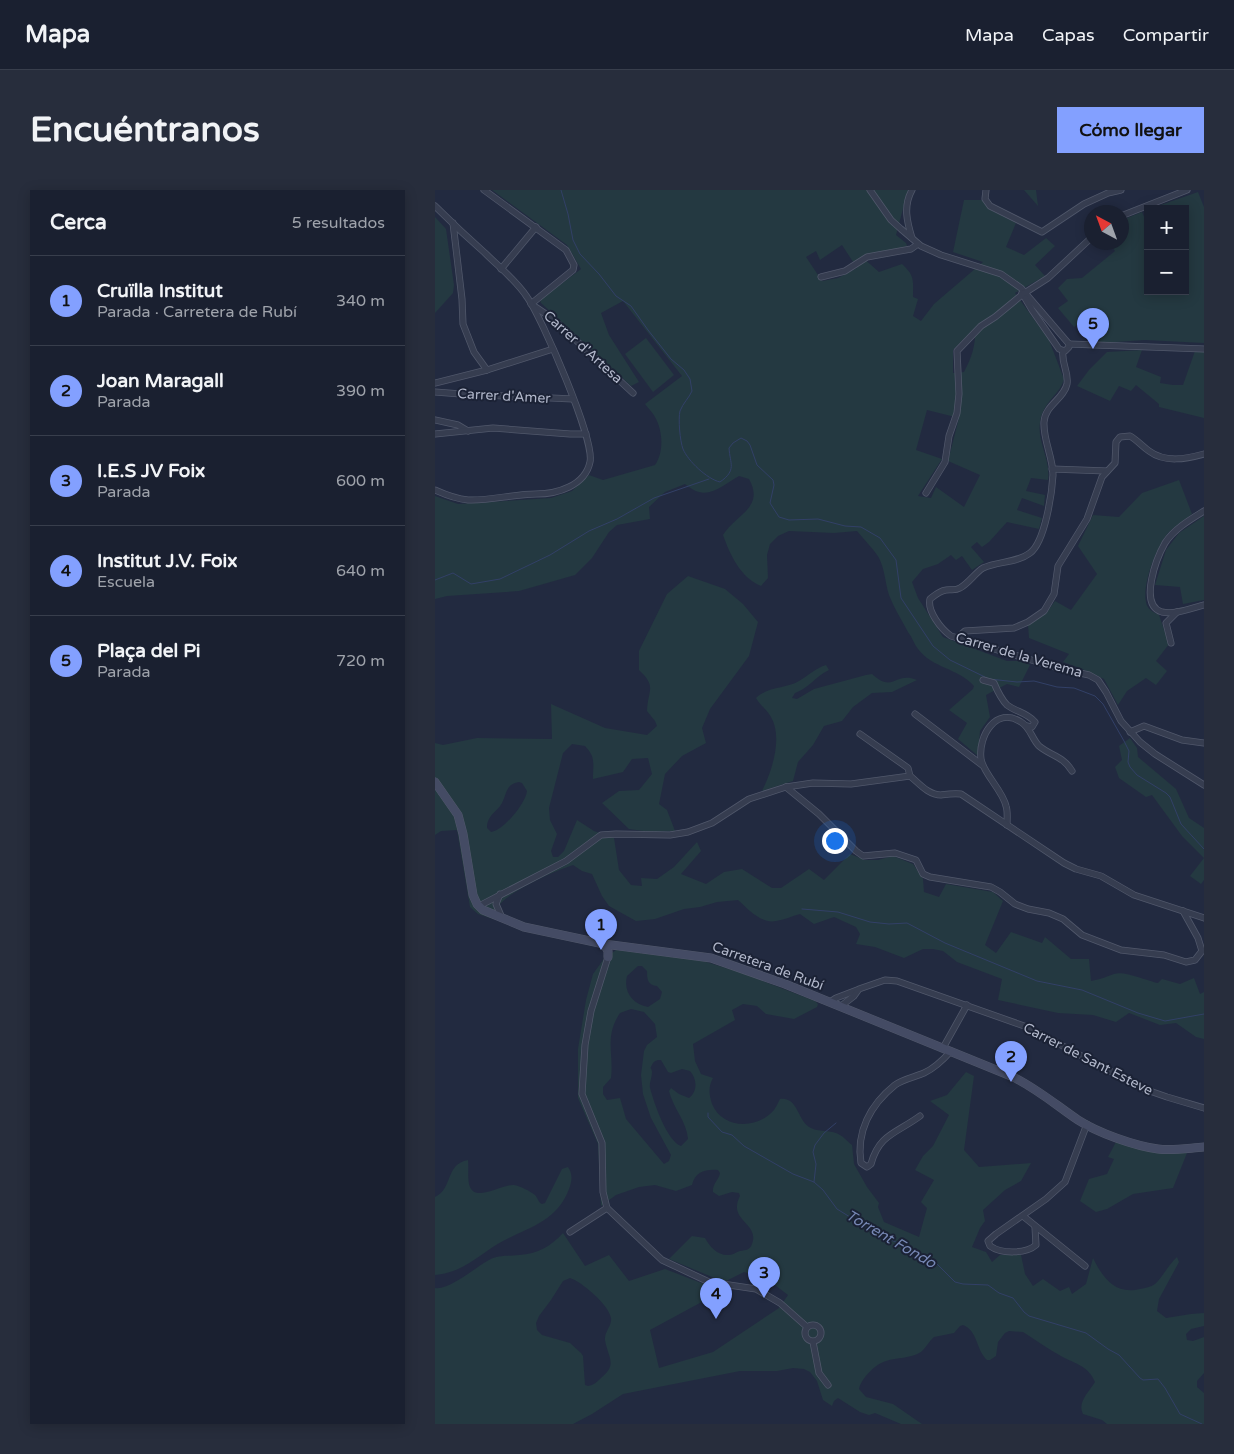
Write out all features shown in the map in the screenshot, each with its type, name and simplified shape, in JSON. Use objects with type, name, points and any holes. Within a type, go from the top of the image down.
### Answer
[{"type":"street","points":[[484,190],[566,250],[574,267],[571,272],[531,304]]},
{"type":"street","points":[[870,190],[891,220],[918,244],[941,255],[1001,274],[1013,281],[1067,342],[1068,349],[1060,349],[1060,341],[1067,342],[1204,348]]},
{"type":"street","points":[[912,190],[908,198],[906,211],[913,239]]},
{"type":"street","points":[[986,190],[985,199],[991,206],[1042,232],[1084,204],[1108,193],[1121,190]]},
{"type":"street","points":[[1129,213],[1187,190]]},
{"type":"street","points":[[435,206],[522,290],[531,304],[553,348],[591,450],[590,463],[581,477],[571,486],[547,494],[515,494],[469,500],[452,497],[435,490]]},
{"type":"street","points":[[453,223],[462,298],[463,324],[474,352],[487,370]]},
{"type":"street","points":[[501,269],[536,227]]},
{"type":"street","points":[[821,278],[845,271],[867,257],[911,249],[918,244]]},
{"type":"street","points":[[926,493],[945,462],[957,413],[959,394],[957,351],[981,326],[1054,274],[1084,245]]},
{"type":"street","name":"Carrer de la Verema","points":[[1024,294],[1032,310],[1060,349],[1061,359],[1067,376],[1067,385],[1050,406],[1045,416],[1044,424],[1052,469],[1049,507],[1041,535],[1031,553],[1021,558],[983,568],[960,588],[946,590],[929,600],[929,604],[945,632],[957,638],[1058,668],[1089,675],[1098,680],[1121,721],[1130,732],[1155,754],[1204,785]]},
{"type":"street","name":"Carrer d'Artesa","points":[[531,304],[553,319],[633,393]]},
{"type":"street","points":[[435,383],[487,370],[553,348]]},
{"type":"street","name":"Carrer d'Amer","points":[[435,392],[573,399]]},
{"type":"street","points":[[435,420],[458,425],[468,431]]},
{"type":"street","points":[[435,434],[498,428],[586,434]]},
{"type":"street","points":[[957,638],[965,631],[1014,628],[1028,622],[1044,611],[1054,594],[1058,566],[1087,519],[1101,480],[1115,463],[1116,442],[1123,436],[1135,439],[1148,450],[1161,457],[1184,459],[1204,454]]},
{"type":"street","points":[[1052,469],[1107,471]]},
{"type":"street","points":[[1204,511],[1189,520],[1165,543],[1155,567],[1149,594],[1152,603],[1162,612],[1177,612],[1204,605]]},
{"type":"street","points":[[1171,643],[1166,623],[1177,612]]},
{"type":"street","points":[[983,680],[993,683],[1007,705],[1029,716],[1035,722],[1032,727],[1027,726]]},
{"type":"street","points":[[915,714],[984,766]]},
{"type":"street","points":[[1007,825],[1006,805],[981,759],[984,736],[989,726],[1003,718],[1019,720],[1027,726],[1040,746],[1062,758],[1068,763],[1072,771]]},
{"type":"street","points":[[1130,732],[1144,726],[1182,740],[1204,743]]},
{"type":"street","points":[[860,734],[908,768],[910,776],[930,793],[941,795],[961,794],[1070,866],[1101,876],[1134,895],[1204,918]]},
{"type":"street","points":[[488,908],[491,898],[566,861],[601,835],[670,835],[688,832],[711,823],[749,799],[786,787],[813,783],[851,784],[910,776]]},
{"type":"street","points":[[435,782],[457,815],[463,834],[473,895],[488,908]]},
{"type":"street","points":[[786,787],[819,814],[863,856],[895,853],[915,860],[923,874],[929,877],[991,887],[1015,904],[1028,909],[1049,913],[1063,920],[1082,935],[1121,950],[1164,955],[1186,962],[1195,960],[1202,951],[1198,938],[1183,911]]},
{"type":"street","points":[[488,908],[500,894]]},
{"type":"street","name":"Carretera de Rubí","points":[[488,908],[502,918],[524,927],[604,944],[711,958],[836,1004],[1022,1082],[1087,1124],[1120,1138],[1157,1149],[1178,1150],[1204,1147]]},
{"type":"street","points":[[604,944],[608,951],[608,957]]},
{"type":"street","points":[[615,945],[608,957],[591,1011],[583,1054],[581,1094],[602,1143],[603,1192],[607,1208],[662,1260],[709,1282],[756,1289],[781,1304],[807,1327],[816,1326],[821,1331],[820,1338],[813,1342]]},
{"type":"street","name":"Carrer de Sant Esteve","points":[[836,1004],[836,998],[859,989],[885,980],[897,981],[1027,1027],[1144,1089],[1204,1108]]},
{"type":"street","points":[[836,1004],[854,996],[859,989]]},
{"type":"street","points":[[854,996],[853,1008],[856,1012]]},
{"type":"street","points":[[943,1048],[967,1006]]},
{"type":"street","points":[[920,1116],[881,1141],[871,1164],[867,1167],[861,1164],[860,1140],[871,1110],[896,1085],[940,1063],[951,1051]]},
{"type":"street","points":[[1035,1227],[1036,1245],[1024,1251],[997,1250],[990,1246],[988,1241],[1046,1199],[1065,1182],[1087,1124]]},
{"type":"street","points":[[570,1232],[607,1208]]},
{"type":"street","points":[[1023,1216],[1085,1266]]},
{"type":"street","points":[[807,1327],[805,1336],[813,1342]]},
{"type":"street","points":[[813,1342],[819,1373],[828,1385]]},
{"type":"shaded area","points":[[492,190],[908,190],[896,235],[907,246],[862,257],[879,272],[902,264],[906,268],[912,279],[913,297],[918,299],[913,316],[921,321],[934,304],[983,262],[953,252],[964,200],[982,200],[989,209],[1016,223],[1006,247],[1024,255],[1046,238],[1055,246],[1035,265],[1045,276],[1015,293],[1049,340],[1064,379],[1041,416],[1040,437],[1048,465],[1048,480],[1031,478],[1026,491],[1045,495],[1044,506],[1022,498],[1017,510],[1042,518],[1039,529],[1007,522],[982,547],[977,542],[971,547],[984,562],[972,570],[962,556],[956,560],[951,555],[938,564],[923,569],[912,582],[918,598],[943,637],[1007,661],[1020,661],[1030,665],[1019,687],[1007,684],[986,695],[990,717],[980,731],[978,756],[958,739],[967,723],[949,710],[974,686],[960,675],[930,660],[918,649],[891,600],[879,558],[857,531],[834,533],[789,531],[778,536],[770,544],[767,555],[768,578],[761,586],[742,572],[733,558],[723,535],[747,510],[754,497],[749,479],[739,476],[710,492],[697,491],[685,484],[665,492],[649,507],[650,519],[617,525],[609,532],[592,558],[575,575],[519,591],[447,596],[435,599],[435,496],[458,504],[551,498],[572,491],[589,475],[603,480],[655,465],[658,460],[661,448],[660,429],[654,415],[645,404],[682,376],[623,301],[601,313],[609,335],[639,382],[631,386],[541,303],[540,300],[581,269],[567,245]],"holes":[[[842,245],[857,268],[838,278],[822,281],[806,257],[816,251],[820,260]],[[970,333],[975,338],[974,347],[964,372],[953,373],[953,350]],[[927,410],[959,418],[948,461],[980,475],[964,507],[936,487],[931,498],[918,496],[942,459],[916,450]]]},
{"type":"shaded area","points":[[1024,190],[1036,190],[1038,206]]},
{"type":"shaded area","points":[[1198,192],[1204,207],[1204,343],[1145,340],[1101,343],[1084,320],[1074,327],[1058,308],[1068,301],[1058,288],[1067,279],[1082,278],[1114,250],[1129,250],[1129,217],[1142,212],[1144,217],[1144,295],[1189,295],[1189,205],[1161,205]]},
{"type":"shaded area","points":[[435,217],[446,229],[454,285],[453,293],[435,313]]},
{"type":"shaded area","points":[[646,338],[674,375],[653,392],[625,354]]},
{"type":"shaded area","points":[[1142,350],[1136,367],[1161,377],[1160,383],[1173,385],[1183,385],[1195,351],[1204,352],[1204,418],[1159,407],[1159,404],[1136,385],[1131,391],[1119,386],[1110,401],[1077,386],[1089,370],[1107,352]]},
{"type":"shaded area","points":[[1179,480],[1192,514],[1171,530],[1164,539],[1151,566],[1145,594],[1148,607],[1159,615],[1169,644],[1156,661],[1167,671],[1156,685],[1146,678],[1127,691],[1118,705],[1104,679],[1063,662],[1069,654],[1029,638],[1028,625],[1047,612],[1055,601],[1071,610],[1097,574],[1078,546],[1093,515],[1119,517],[1142,493]]},
{"type":"shaded area","points":[[1204,516],[1204,600],[1183,604],[1180,587],[1155,585],[1166,550],[1179,533]]},
{"type":"shaded area","points":[[688,576],[725,589],[743,604],[758,622],[749,656],[710,709],[702,728],[706,743],[682,756],[665,774],[659,804],[667,810],[675,831],[650,832],[629,829],[602,803],[619,791],[639,790],[652,774],[648,758],[632,759],[623,772],[593,779],[591,754],[585,746],[572,744],[563,753],[549,808],[550,820],[557,834],[551,851],[553,857],[558,857],[564,851],[577,820],[594,831],[614,838],[619,870],[631,885],[642,886],[641,878],[657,879],[674,867],[697,842],[701,851],[681,874],[706,884],[724,872],[742,869],[772,888],[781,888],[809,869],[824,880],[850,854],[865,860],[878,860],[893,856],[913,864],[923,879],[924,892],[939,897],[946,884],[993,892],[1003,901],[985,945],[996,953],[1011,932],[1042,943],[1045,937],[1071,959],[1089,959],[1091,981],[1118,973],[1158,983],[1162,979],[1180,984],[1194,978],[1200,994],[1204,992],[1204,1039],[1196,1037],[1176,1023],[1160,1025],[1129,1013],[1116,1022],[1093,1015],[1058,1013],[998,1000],[1002,979],[957,962],[943,951],[923,949],[904,958],[875,947],[856,944],[860,934],[856,927],[834,917],[814,924],[800,914],[782,920],[770,921],[755,915],[738,900],[717,902],[684,909],[655,919],[636,921],[609,906],[592,874],[582,871],[573,865],[543,877],[510,895],[497,908],[493,919],[478,914],[470,907],[457,830],[441,831],[435,835],[435,743],[443,745],[477,738],[552,739],[551,704],[605,728],[647,735],[657,726],[647,711],[650,685],[639,670],[639,651],[667,594]],"holes":[[[515,783],[522,783],[527,791],[523,802],[502,827],[491,832],[487,828],[487,824],[490,817],[502,803],[507,790]]]},
{"type":"shaded area","points":[[826,665],[829,670],[804,689],[795,693],[792,698],[797,699],[814,689],[872,674],[885,682],[903,678],[917,680],[892,692],[872,693],[853,707],[842,721],[824,726],[813,745],[798,762],[793,781],[762,791],[775,754],[776,735],[771,717],[756,698],[771,689],[794,684]]},
{"type":"shaded area","points":[[1130,738],[1137,748],[1138,757],[1176,789],[1189,818],[1204,828],[1204,858],[1182,836],[1152,795],[1146,797],[1119,778],[1115,767],[1122,760],[1119,746]]},
{"type":"shaded area","points":[[1204,858],[1204,880],[1201,884],[1190,876]]},
{"type":"shaded area","points":[[616,950],[703,961],[742,973],[815,1001],[818,1004],[817,1007],[794,1019],[766,1014],[757,1006],[743,1004],[732,1010],[735,1020],[693,1044],[695,1061],[701,1074],[713,1078],[709,1091],[712,1104],[717,1113],[724,1119],[741,1124],[759,1121],[767,1116],[774,1110],[780,1099],[790,1101],[809,1127],[815,1130],[836,1133],[852,1145],[854,1164],[879,1203],[878,1207],[884,1222],[919,1237],[927,1208],[921,1202],[934,1180],[915,1170],[923,1156],[933,1146],[949,1115],[930,1101],[947,1095],[966,1072],[974,1076],[964,1150],[979,1167],[1031,1163],[1021,1181],[1005,1190],[983,1210],[985,1221],[972,1247],[986,1252],[992,1262],[1000,1255],[1021,1255],[1025,1274],[1033,1286],[1043,1279],[1060,1291],[1069,1287],[1072,1294],[1086,1284],[1093,1258],[1101,1272],[1111,1283],[1124,1290],[1131,1290],[1146,1288],[1155,1284],[1177,1257],[1179,1262],[1159,1299],[1157,1311],[1166,1318],[1204,1313],[1204,1326],[1191,1329],[1186,1334],[1187,1340],[1193,1341],[1204,1337],[1204,1373],[1197,1381],[1197,1387],[1204,1393],[1204,1424],[1107,1424],[1102,1420],[1083,1414],[1081,1405],[1095,1382],[1085,1368],[1056,1353],[1023,1332],[1009,1331],[1005,1333],[998,1342],[996,1356],[987,1360],[983,1356],[972,1332],[963,1325],[954,1333],[934,1337],[917,1354],[877,1365],[869,1372],[860,1385],[859,1389],[866,1397],[893,1404],[922,1424],[901,1424],[875,1413],[869,1415],[860,1412],[838,1398],[832,1406],[823,1400],[817,1381],[810,1372],[804,1369],[793,1368],[777,1371],[740,1371],[623,1394],[573,1424],[435,1424],[435,1288],[447,1286],[492,1258],[538,1251],[554,1242],[563,1233],[585,1266],[609,1255],[629,1281],[665,1269],[722,1291],[650,1330],[659,1368],[713,1352],[779,1308],[788,1295],[767,1279],[744,1272],[724,1282],[669,1259],[692,1236],[705,1238],[709,1245],[725,1255],[749,1249],[751,1246],[752,1231],[740,1217],[738,1211],[739,1193],[732,1192],[719,1196],[713,1192],[720,1173],[718,1170],[701,1172],[695,1177],[692,1185],[676,1191],[655,1185],[639,1187],[616,1195],[601,1206],[598,1144],[578,1098],[578,1049],[586,1000],[593,974],[603,960]],"holes":[[[638,966],[642,966],[647,971],[650,983],[657,986],[662,992],[660,999],[648,1007],[638,1003],[628,992],[626,987],[627,976]],[[631,1009],[644,1012],[655,1024],[657,1037],[647,1045],[644,1051],[641,1075],[643,1094],[651,1118],[671,1155],[669,1161],[664,1164],[626,1119],[620,1098],[607,1100],[603,1094],[603,1087],[611,1078],[612,1030],[620,1013]],[[657,1060],[661,1060],[668,1072],[671,1073],[682,1069],[690,1071],[695,1081],[694,1092],[689,1098],[671,1088],[669,1091],[687,1133],[688,1139],[681,1146],[676,1143],[666,1129],[650,1088],[651,1067]],[[570,1278],[588,1289],[605,1307],[611,1318],[605,1337],[611,1365],[606,1373],[590,1386],[585,1385],[583,1356],[581,1353],[570,1343],[542,1335],[537,1330],[536,1323],[539,1316],[563,1281]]]},
{"type":"shaded area","points":[[1116,1142],[1162,1152],[1187,1153],[1173,1188],[1133,1194],[1107,1209],[1096,1212],[1080,1201],[1089,1179],[1107,1174],[1114,1159],[1108,1157]]},
{"type":"shaded area","points":[[468,1160],[469,1184],[473,1191],[478,1193],[514,1185],[533,1193],[542,1204],[545,1203],[562,1169],[568,1167],[570,1170],[571,1183],[563,1201],[548,1218],[496,1245],[460,1268],[435,1275],[435,1197],[445,1188],[456,1166]]},
{"type":"waterway","points":[[561,190],[573,240],[580,254],[616,296],[631,306],[671,359],[684,370],[690,379],[692,391],[680,411],[679,424],[683,449],[693,464],[709,477],[720,482],[731,470],[729,448],[741,438],[747,441],[757,465],[773,480],[774,485],[770,503],[779,517],[789,520],[818,519],[845,526],[861,527],[880,538],[896,560],[901,598],[933,646],[950,660],[989,679],[1017,682],[1034,681],[1057,687],[1074,688],[1095,696],[1103,704],[1129,751],[1128,762],[1130,767],[1137,775],[1170,797],[1181,824],[1204,849]]},
{"type":"waterway","points":[[435,580],[453,573],[471,584],[500,579],[550,555],[589,531],[617,519],[654,498],[709,479]]},
{"type":"waterway","points":[[802,909],[838,912],[870,922],[907,923],[945,943],[1037,981],[1082,990],[1138,1013],[1165,1021],[1204,1014]]},
{"type":"waterway","name":"Torrent Fondo","points":[[708,1113],[708,1117],[722,1132],[732,1135],[744,1146],[793,1174],[814,1182],[823,1190],[837,1209],[879,1235],[903,1245],[920,1260],[929,1258],[933,1260],[955,1282],[988,1285],[999,1293],[1013,1298],[1029,1316],[1086,1333],[1119,1355],[1143,1380],[1158,1379],[1180,1414],[1202,1424]]},
{"type":"waterway","points":[[814,1182],[816,1164],[813,1152],[815,1145],[824,1133],[836,1123]]},
{"type":"place","name":"Plaça del Pi","points":[[1093,349]]},
{"type":"place","name":"Cruïlla Institut","points":[[601,950]]},
{"type":"place","name":"Joan Maragall","points":[[1011,1082]]},
{"type":"place","name":"I.E.S JV Foix","points":[[764,1298]]},
{"type":"place","name":"Institut J.V. Foix","points":[[716,1319]]}]
